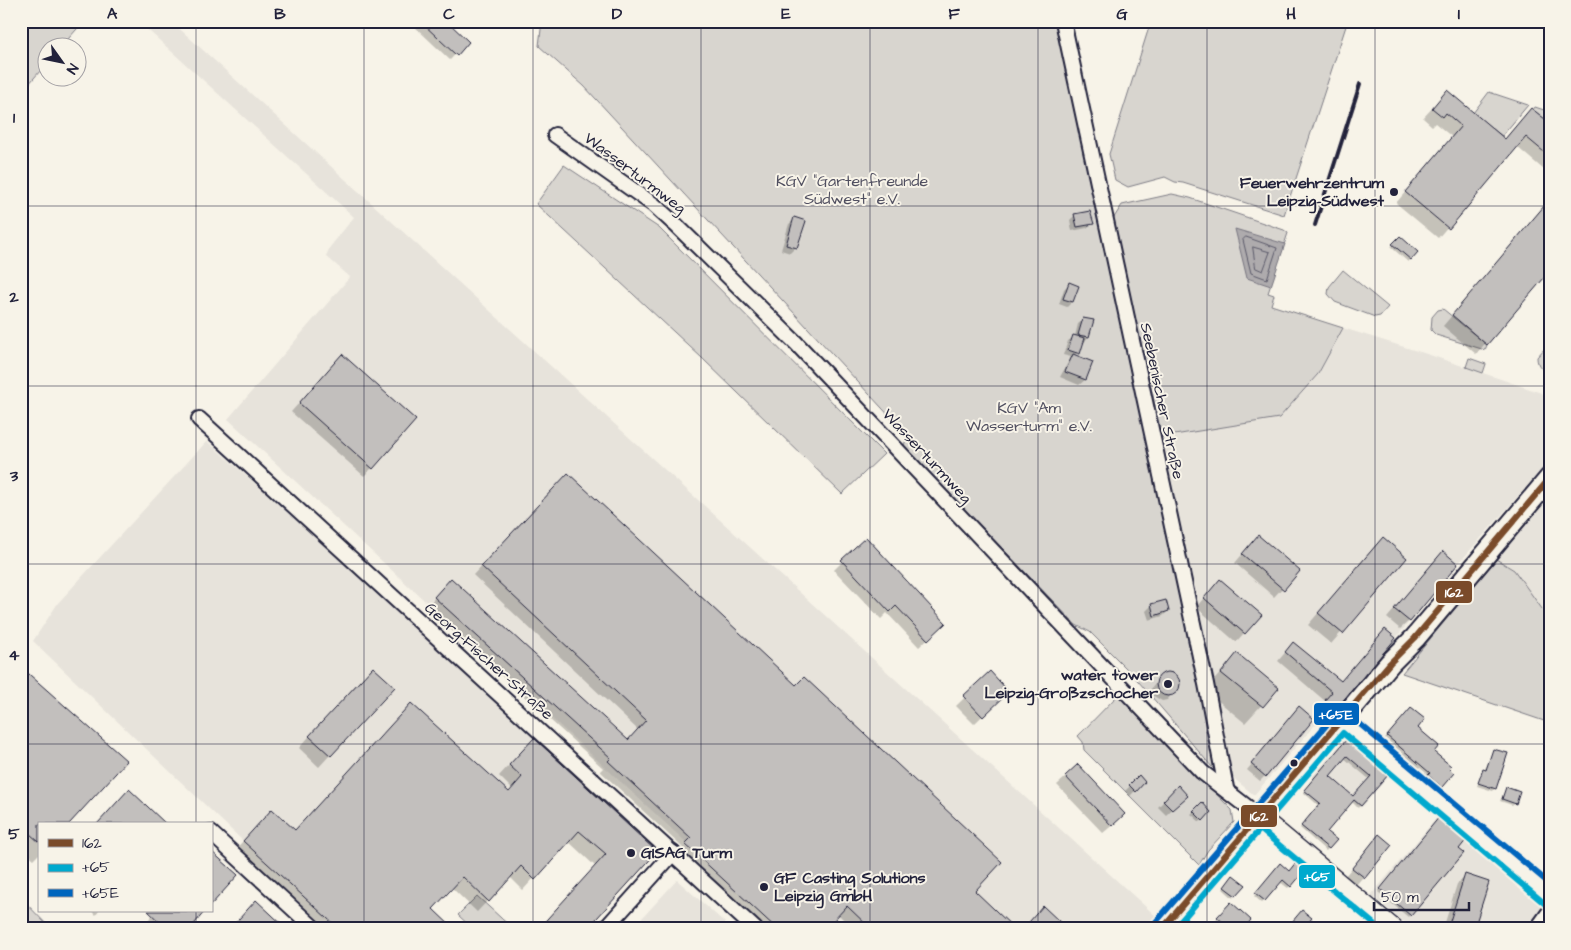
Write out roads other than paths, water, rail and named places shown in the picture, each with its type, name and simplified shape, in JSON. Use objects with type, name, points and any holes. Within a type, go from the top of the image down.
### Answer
[{"type":"main road","points":[[1162,929],[1260,817],[1390,663],[1415,638],[1550,478]]},
{"type":"street","name":"Seebenischer Straße","points":[[1063,21],[1206,684],[1226,788]]},
{"type":"street","name":"Wasserturmweg","points":[[555,135],[654,205],[676,225],[796,343],[1202,772],[1226,788],[1260,817]]},
{"type":"street","name":"Georg-Fischer-Straße","points":[[199,420],[755,929]]},
{"type":"street","points":[[1342,721],[1550,896]]},
{"type":"street","points":[[1260,817],[1394,929]]},
{"type":"street","points":[[212,834],[315,929]]},
{"type":"street","points":[[605,929],[673,853]]},
{"type":"street","points":[[1537,929],[1550,911]]},
{"type":"water","points":[[1235,229],[1285,244],[1271,286],[1247,278]]},
{"type":"railway","points":[[1315,225],[1360,84]]},
{"type":"place","name":"Feuerwehrzentrum Leipzig-Südwest","points":[[1394,192]]},
{"type":"place","name":"water tower Leipzig-Großzschocher","points":[[1168,684]]},
{"type":"place","name":"GISAG Turm","points":[[631,853]]},
{"type":"place","name":"GF Casting Solutions Leipzig GmbH","points":[[764,887]]},
{"type":"park label","name":"KGV \"Gartenfreunde Südwest\" e.V.","points":[[852,190]]},
{"type":"park label","name":"KGV \"Am Wasserturm\" e.V.","points":[[1029,417]]}]
